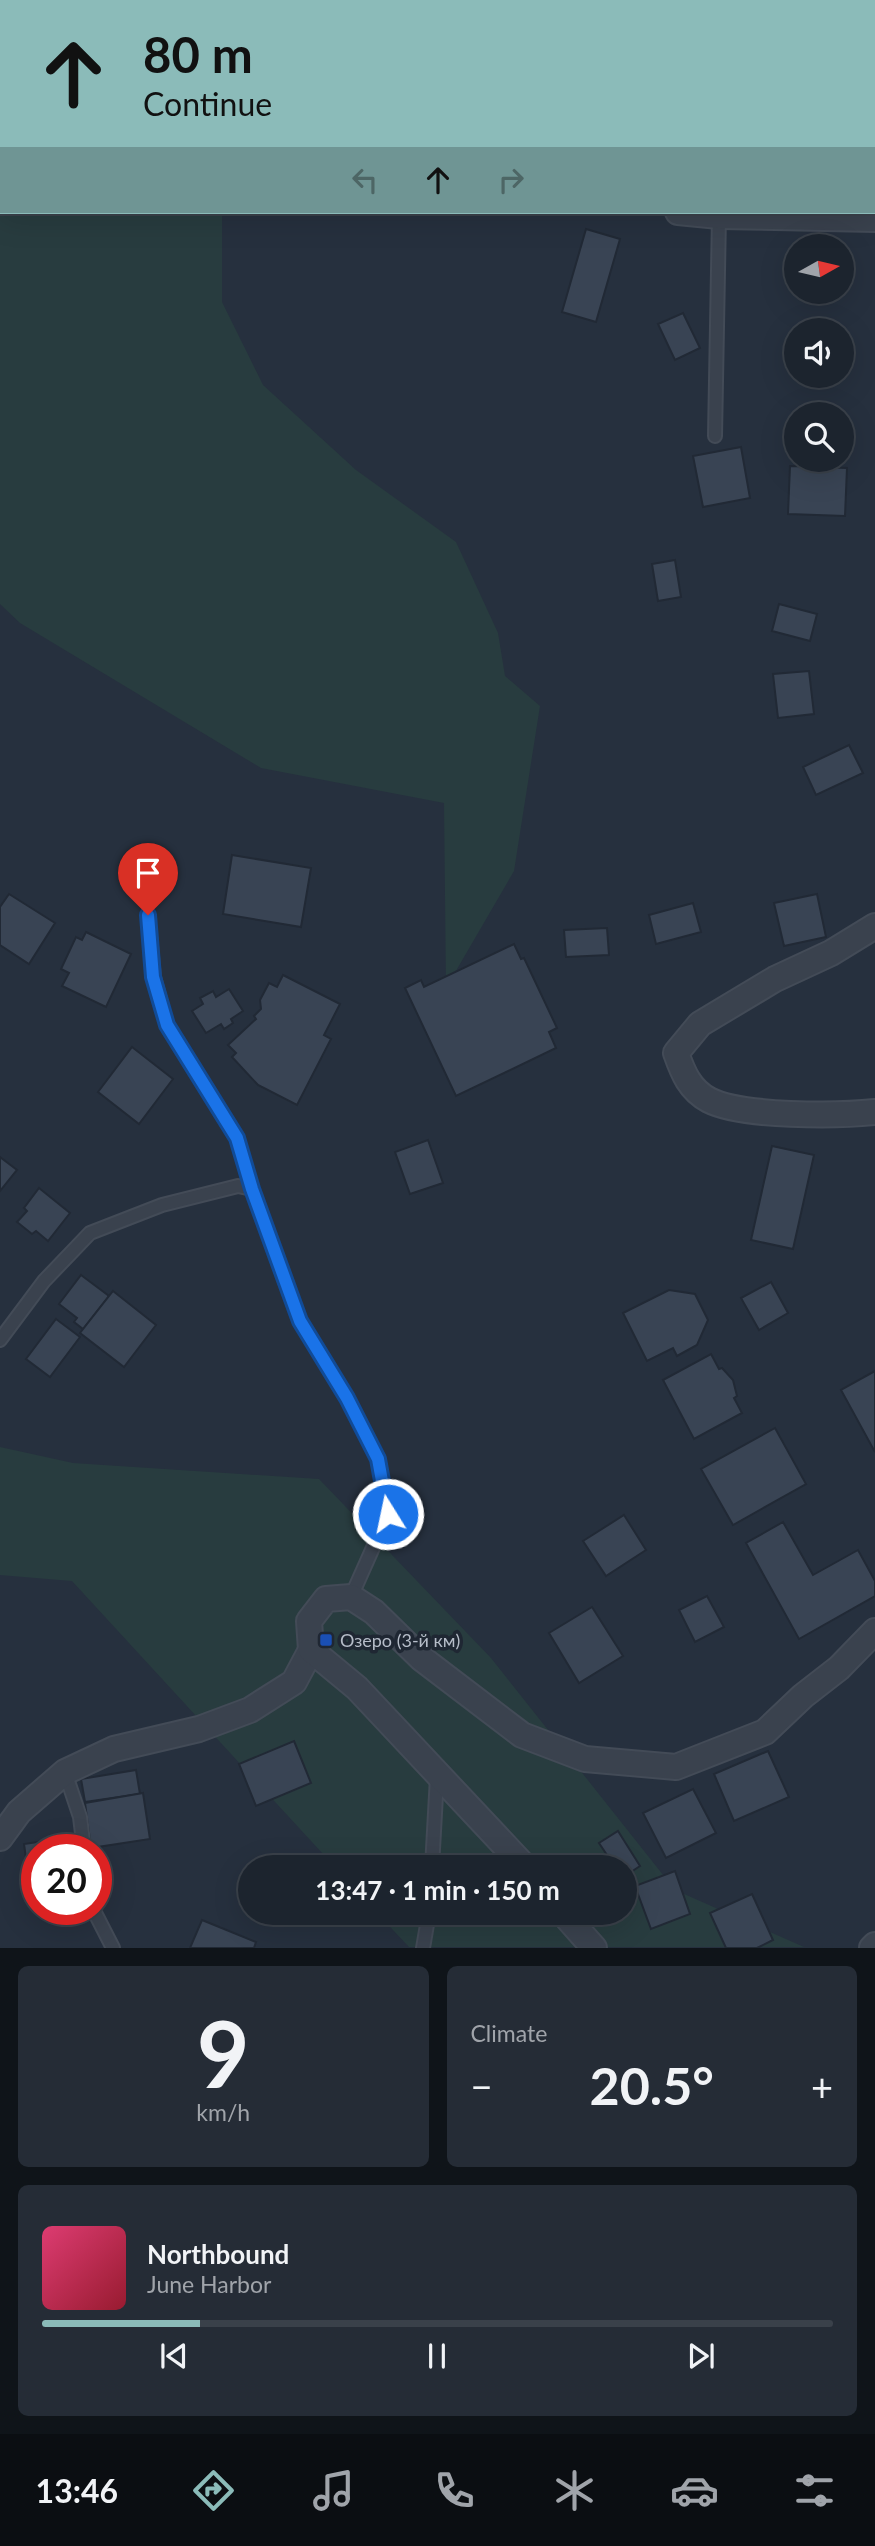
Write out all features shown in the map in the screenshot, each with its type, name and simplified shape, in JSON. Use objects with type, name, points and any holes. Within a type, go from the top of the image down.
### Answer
[{"type":"street","points":[[698,214],[875,219]]},
{"type":"street","points":[[875,926],[831,953],[775,979],[700,1024],[676,1054],[686,1080],[709,1100],[727,1106],[791,1114],[875,1112]]},
{"type":"street","points":[[0,1838],[19,1812],[65,1772],[114,1749],[199,1729],[250,1710],[294,1682],[311,1650],[309,1621],[326,1599],[351,1597],[374,1612],[421,1658],[522,1735],[585,1759],[676,1767],[765,1732],[803,1696],[839,1668],[875,1631]]},
{"type":"street","points":[[311,1650],[357,1688],[514,1855]]},
{"type":"street","points":[[574,1925],[594,1948]]},
{"type":"lane","points":[[715,436],[719,216]]},
{"type":"lane","points":[[148,915],[153,977],[167,1025],[237,1138],[252,1189],[300,1321],[347,1398],[378,1459],[388,1514],[351,1597]]},
{"type":"lane","points":[[0,1340],[44,1281],[90,1233],[162,1205],[238,1186],[252,1189]]},
{"type":"lane","points":[[65,1772],[80,1817],[83,1834]]},
{"type":"lane","points":[[433,1855],[438,1773]]},
{"type":"lane","points":[[101,1925],[113,1948]]},
{"type":"lane","points":[[423,1948],[427,1925]]},
{"type":"green space","points":[[0,214],[222,214],[222,302],[263,385],[356,470],[456,542],[498,633],[505,676],[540,706],[514,871],[446,988],[444,803],[261,768],[20,623],[0,604]]},
{"type":"green space","points":[[0,1447],[73,1463],[319,1479],[491,1658],[675,1890],[804,1947],[409,1947],[388,1925],[637,1925],[637,1855],[324,1855],[72,1581],[0,1575]]},
{"type":"building","points":[[586,229],[620,239],[596,322],[562,312]]},
{"type":"building","points":[[683,313],[700,348],[675,360],[658,324]]},
{"type":"building","points":[[741,447],[750,498],[703,507],[693,456]]},
{"type":"building","points":[[790,472],[847,472],[845,516],[788,514]]},
{"type":"building","points":[[675,560],[681,597],[658,601],[652,564]]},
{"type":"building","points":[[779,604],[817,614],[810,641],[772,631]]},
{"type":"building","points":[[809,671],[814,714],[778,718],[773,674]]},
{"type":"building","points":[[849,745],[863,773],[816,795],[803,767]]},
{"type":"building","points":[[232,855],[311,868],[301,927],[223,914]]},
{"type":"building","points":[[9,894],[55,923],[29,964],[0,945],[0,907]]},
{"type":"building","points":[[817,894],[826,937],[784,946],[774,903]]},
{"type":"building","points":[[693,903],[701,932],[656,944],[649,915]]},
{"type":"building","points":[[607,928],[609,955],[566,957],[564,930]]},
{"type":"building","points":[[86,932],[131,954],[106,1007],[62,986],[69,973],[61,969],[76,937],[82,940]]},
{"type":"building","points":[[514,944],[521,959],[524,958],[557,1028],[549,1032],[556,1048],[456,1096],[405,988],[421,980],[424,987]]},
{"type":"building","points":[[283,975],[340,1004],[324,1035],[331,1039],[297,1105],[258,1085],[232,1057],[236,1053],[228,1045],[256,1019],[254,1016],[261,1009],[260,1000],[269,983],[277,987]]},
{"type":"building","points":[[229,989],[243,1011],[231,1019],[233,1023],[224,1029],[221,1024],[206,1033],[192,1011],[203,1004],[200,998],[213,991],[216,997]]},
{"type":"building","points":[[132,1047],[173,1079],[139,1124],[98,1092]]},
{"type":"building","points":[[428,1140],[443,1183],[410,1194],[395,1152]]},
{"type":"building","points":[[772,1146],[814,1155],[793,1249],[751,1240]]},
{"type":"building","points":[[0,1157],[17,1170],[0,1191]]},
{"type":"building","points":[[39,1188],[70,1213],[48,1241],[36,1231],[32,1234],[17,1222],[27,1211],[24,1208]]},
{"type":"building","points":[[81,1275],[109,1296],[83,1329],[74,1322],[77,1318],[59,1304]]},
{"type":"building","points":[[771,1282],[788,1313],[759,1330],[741,1298]]},
{"type":"building","points":[[669,1290],[695,1294],[708,1320],[697,1345],[677,1356],[673,1348],[647,1361],[623,1313]]},
{"type":"building","points":[[113,1291],[156,1325],[124,1367],[80,1333]]},
{"type":"building","points":[[56,1319],[80,1337],[50,1377],[26,1359]]},
{"type":"building","points":[[711,1354],[719,1369],[722,1368],[733,1380],[737,1396],[734,1398],[742,1413],[694,1439],[663,1380]]},
{"type":"building","points":[[875,1371],[875,1452],[841,1390]]},
{"type":"building","points":[[775,1428],[806,1484],[733,1525],[701,1469]]},
{"type":"building","points":[[624,1515],[646,1550],[606,1576],[583,1541]]},
{"type":"building","points":[[783,1522],[813,1575],[858,1550],[875,1581],[875,1596],[799,1639],[746,1543]]},
{"type":"building","points":[[707,1596],[724,1627],[695,1642],[679,1610]]},
{"type":"building","points":[[592,1607],[623,1656],[579,1683],[549,1633]]},
{"type":"building","points":[[294,1741],[311,1783],[256,1806],[239,1764]]},
{"type":"building","points":[[768,1751],[789,1797],[734,1821],[714,1774]]},
{"type":"building","points":[[136,1770],[140,1794],[85,1802],[81,1779]]},
{"type":"building","points":[[693,1789],[716,1833],[666,1858],[643,1813]]},
{"type":"building","points":[[143,1793],[150,1839],[112,1845],[112,1834],[89,1834],[85,1803]]},
{"type":"building","points":[[618,1831],[633,1855],[607,1855],[599,1843]]},
{"type":"building","points":[[675,1871],[690,1914],[651,1929],[637,1885]]},
{"type":"building","points":[[752,1894],[773,1940],[757,1948],[726,1948],[710,1913]]},
{"type":"building","points":[[202,1920],[256,1942],[254,1948],[190,1948]]},
{"type":"place","name":"Озеро (3-й км)","points":[[326,1640]]},
{"type":"route","points":[[148,915],[153,977],[167,1025],[237,1138],[252,1189],[300,1321],[347,1398],[378,1459],[388,1514]]}]
